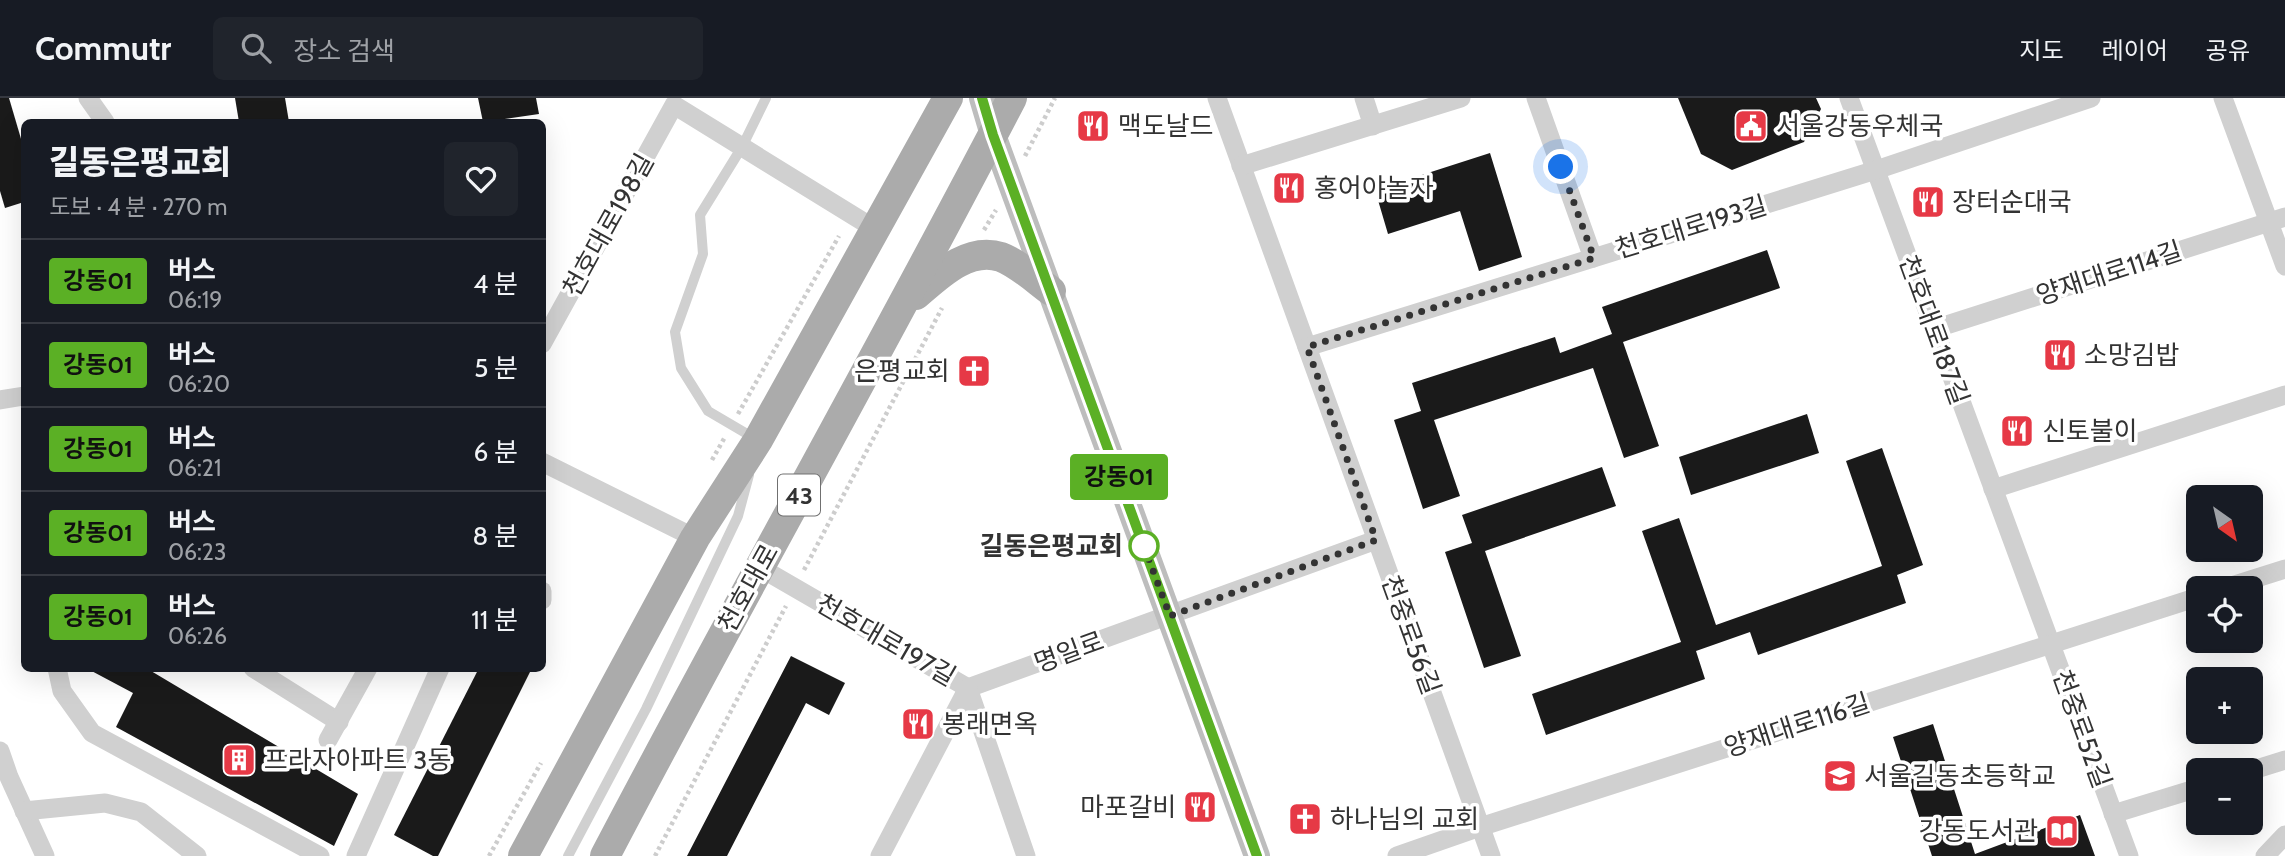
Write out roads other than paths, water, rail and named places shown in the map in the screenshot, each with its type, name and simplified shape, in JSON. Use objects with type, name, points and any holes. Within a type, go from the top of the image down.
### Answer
[{"type":"main road","name":"43","points":[[523,856],[695,538],[758,440],[948,98]]},
{"type":"main road","name":"천호대로","points":[[605,856],[1012,98]]},
{"type":"main road","points":[[902,307],[947,268],[968,258],[1000,257],[1051,291]]},
{"type":"street","points":[[88,98],[104,119]]},
{"type":"street","points":[[982,98],[993,135],[1257,856]]},
{"type":"street","name":"천중로56길","points":[[1217,98],[1491,856]]},
{"type":"street","points":[[1364,98],[1373,125]]},
{"type":"street","points":[[1241,166],[1461,98]]},
{"type":"street","points":[[1536,98],[1594,258]]},
{"type":"street","name":"천호대로187길","points":[[1849,98],[2050,643]]},
{"type":"street","points":[[1876,170],[2091,98]]},
{"type":"street","points":[[2223,98],[2277,220],[2285,267]]},
{"type":"street","name":"천호대로198길","points":[[546,337],[674,105],[742,147]]},
{"type":"street","points":[[742,147],[875,229]]},
{"type":"street","name":"천호대로193길","points":[[1307,347],[1876,170]]},
{"type":"street","name":"양재대로114길","points":[[1934,328],[2277,220]]},
{"type":"street","points":[[1993,489],[2285,395]]},
{"type":"street","points":[[0,400],[21,396]]},
{"type":"street","points":[[546,464],[695,538]]},
{"type":"street","name":"명일로","points":[[968,688],[1376,540]]},
{"type":"street","name":"천호대로197길","points":[[760,567],[968,688],[1026,856]]},
{"type":"street","points":[[2263,576],[2285,569]]},
{"type":"street","name":"양재대로116길","points":[[1397,856],[2186,601]]},
{"type":"street","name":"천중로52길","points":[[2050,643],[2129,856]]},
{"type":"street","points":[[58,672],[62,691],[92,733],[320,856]]},
{"type":"street","points":[[259,672],[339,722]]},
{"type":"street","points":[[328,740],[366,672]]},
{"type":"street","points":[[356,856],[438,672]]},
{"type":"street","points":[[880,856],[968,688]]},
{"type":"street","points":[[1,755],[45,856]]},
{"type":"street","points":[[2263,767],[2285,760]]},
{"type":"street","name":"천중로52길","points":[[2113,814],[2186,792]]},
{"type":"street","points":[[24,811],[105,803],[141,812],[197,856]]},
{"type":"street","points":[[2265,856],[2285,835]]},
{"type":"lane","points":[[568,856],[646,709],[738,516],[758,440],[708,411],[681,368],[675,332],[703,254],[700,215],[742,147],[766,98]]},
{"type":"place","name":"맥도날드","points":[[1093,126]]},
{"type":"place","name":"서울강동우체국","points":[[1751,126]]},
{"type":"place","name":"홍어야놀자","points":[[1289,188]]},
{"type":"place","name":"장터순대국","points":[[1928,202]]},
{"type":"place","name":"소망김밥","points":[[2060,355]]},
{"type":"place","name":"은평교회","points":[[974,371]]},
{"type":"place","name":"신토불이","points":[[2017,431]]},
{"type":"place","name":"길동은평교회","points":[[1144,546]]},
{"type":"place","name":"봉래면옥","points":[[918,724]]},
{"type":"place","name":"프라자아파트 3동","points":[[239,760]]},
{"type":"place","name":"서울길동초등학교","points":[[1840,776]]},
{"type":"place","name":"마포갈비","points":[[1200,807]]},
{"type":"place","name":"하나님의 교회","points":[[1305,819]]},
{"type":"place","name":"강동도서관","points":[[2062,831]]}]
